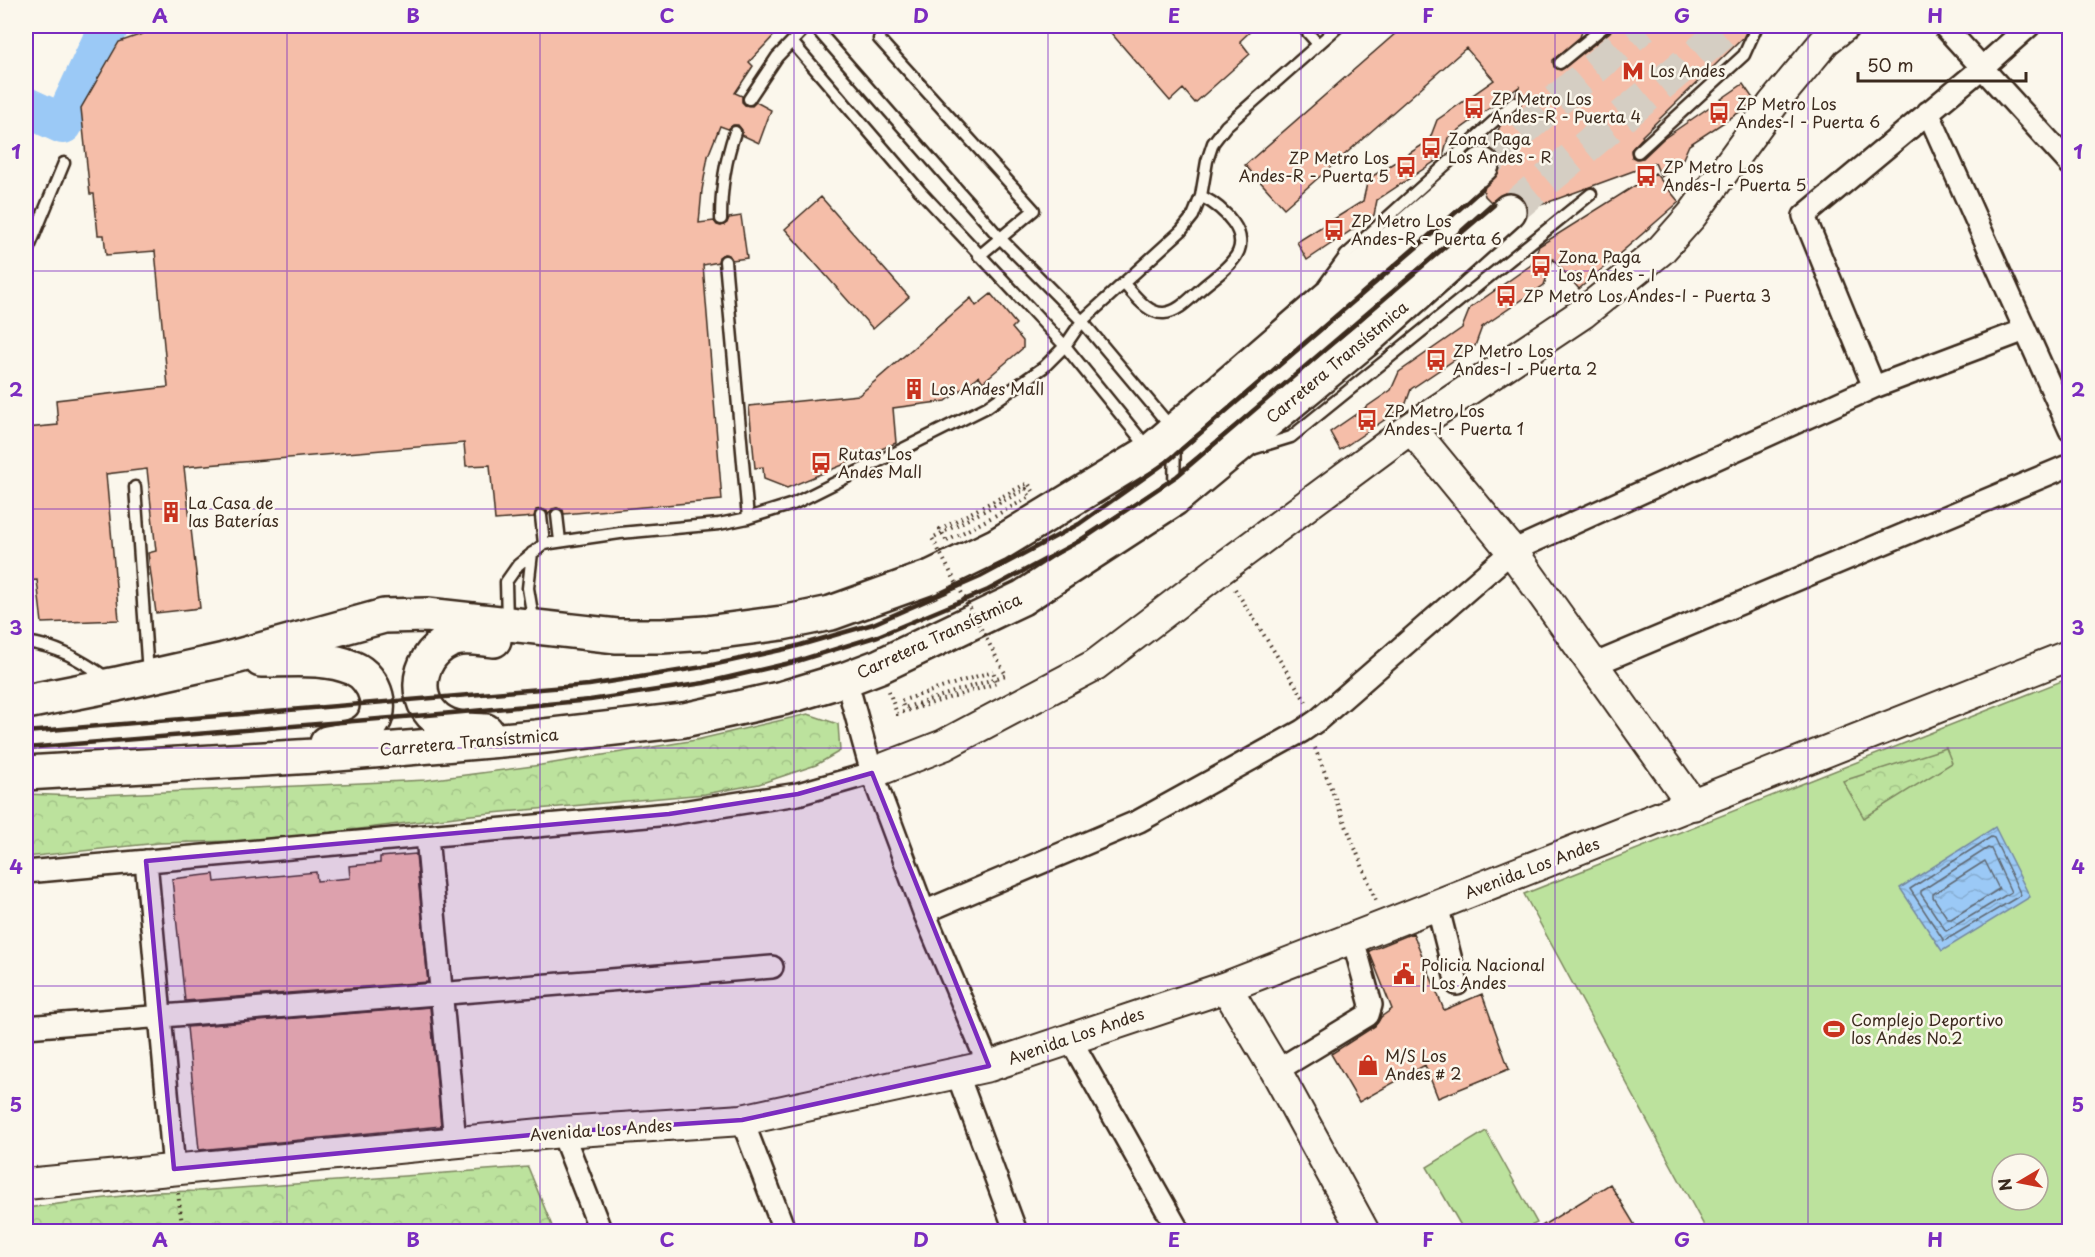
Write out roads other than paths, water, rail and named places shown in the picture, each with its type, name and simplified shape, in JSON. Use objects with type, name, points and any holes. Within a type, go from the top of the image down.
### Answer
[{"type":"main road","points":[[26,702],[224,660],[384,616],[428,615],[617,636],[662,636],[706,633],[831,614],[931,577],[997,545],[1162,442],[1482,165]]},
{"type":"main road","name":"Carretera Transístmica","points":[[26,773],[314,756],[536,737],[684,720],[783,698],[846,679],[880,666],[1022,598],[1174,499],[1363,342],[1509,211]]},
{"type":"main road","points":[[684,720],[487,731],[458,728],[446,724],[429,710],[424,702],[421,677],[430,654],[442,644],[461,638],[610,653],[632,653],[685,647],[774,624]]},
{"type":"main road","points":[[144,766],[338,741],[366,730],[375,717],[377,709],[375,692],[364,674],[355,669],[329,662],[224,660]]},
{"type":"street","points":[[26,872],[669,814],[798,794],[872,773],[944,745],[1095,665],[1221,568],[1412,428],[1558,332],[1583,313],[1660,250],[1692,215],[1780,95],[1826,40],[1844,26]]},
{"type":"street","points":[[1944,26],[2070,164]]},
{"type":"street","points":[[1874,387],[1804,216],[2029,26]]},
{"type":"street","points":[[1928,112],[2070,430]]},
{"type":"street","points":[[924,912],[1139,821],[1312,724],[1512,551],[1874,387],[2025,330]]},
{"type":"street","points":[[1412,428],[1512,551],[1693,805]]},
{"type":"street","points":[[1593,665],[2070,465]]},
{"type":"street","name":"Avenida Los Andes","points":[[26,1184],[562,1132],[742,1120],[988,1066],[1069,1037],[1226,987],[1353,939],[2070,655]]},
{"type":"street","points":[[846,679],[872,773],[924,912],[988,1066]]},
{"type":"street","points":[[427,836],[455,1142]]},
{"type":"street","points":[[146,861],[174,1169]]},
{"type":"street","points":[[1437,905],[1457,984]]},
{"type":"street","points":[[1276,1071],[1368,1015],[1371,1005],[1353,939]]},
{"type":"street","points":[[26,1027],[772,967]]},
{"type":"street","points":[[1226,987],[1276,1071],[1364,1232]]},
{"type":"street","points":[[1069,1037],[1179,1232]]},
{"type":"street","points":[[957,1073],[1016,1232]]},
{"type":"street","points":[[742,1120],[785,1232]]},
{"type":"street","points":[[562,1132],[601,1232]]},
{"type":"lane","points":[[749,99],[762,77],[807,26]]},
{"type":"lane","points":[[814,26],[1000,238],[1082,321],[1162,442],[1174,499]]},
{"type":"lane","points":[[1302,26],[1318,44]]},
{"type":"lane","points":[[521,626],[505,597],[506,582],[518,565],[544,544],[718,524],[748,518],[792,504],[987,407],[1044,367],[1065,346],[1082,321],[1181,231],[1193,216],[1201,196],[1207,161],[1213,143],[1226,126],[1339,26]]},
{"type":"lane","points":[[1560,63],[1605,26]]},
{"type":"lane","points":[[1638,152],[1744,55],[1757,26]]},
{"type":"lane","points":[[879,39],[1034,210],[979,256]]},
{"type":"lane","points":[[792,42],[904,173],[979,256],[1065,346],[1162,442]]},
{"type":"lane","points":[[1310,314],[1326,280],[1346,255],[1514,103]]},
{"type":"lane","points":[[721,219],[721,190],[727,155],[735,132]]},
{"type":"lane","points":[[26,255],[64,163]]},
{"type":"lane","points":[[1223,458],[1291,437],[1590,194]]},
{"type":"lane","points":[[1124,284],[1149,309],[1163,313],[1177,310],[1234,259],[1240,244],[1237,228],[1224,211],[1201,196]]},
{"type":"lane","points":[[725,261],[748,518]]},
{"type":"lane","points":[[26,642],[62,651],[133,681],[135,486]]},
{"type":"lane","points":[[557,514],[560,541]]},
{"type":"lane","points":[[541,516],[544,544]]},
{"type":"lane","points":[[521,626],[532,553]]},
{"type":"water","points":[[1995,827],[2030,897],[1942,951],[1900,888]]},
{"type":"waterway","points":[[26,107],[63,124],[109,26]]},
{"type":"tunnel","points":[[1482,165],[1643,26]]},
{"type":"tunnel","points":[[1509,211],[1731,26]]},
{"type":"railway","points":[[26,732],[589,685],[703,667],[790,648],[873,624],[980,577],[1079,524],[1168,461],[1483,188]]},
{"type":"railway","points":[[26,748],[590,700],[704,683],[794,662],[878,636],[988,590],[1085,538],[1177,476],[1494,205]]},
{"type":"place","name":"Los Andes","points":[[1633,71]]},
{"type":"place","name":"ZP Metro Los Andes-R - Puerta 4","points":[[1474,108]]},
{"type":"place","name":"ZP Metro Los Andes-I - Puerta 6","points":[[1719,113]]},
{"type":"place","name":"Zona Paga Los Andes - R","points":[[1431,148]]},
{"type":"place","name":"ZP Metro Los Andes-R - Puerta 5","points":[[1406,167]]},
{"type":"place","name":"ZP Metro Los Andes-I - Puerta 5","points":[[1646,176]]},
{"type":"place","name":"ZP Metro Los Andes-R - Puerta 6","points":[[1334,230]]},
{"type":"place","name":"Zona Paga Los Andes - I","points":[[1541,266]]},
{"type":"place","name":"ZP Metro Los Andes-I - Puerta 3","points":[[1506,296]]},
{"type":"place","name":"ZP Metro Los Andes-I - Puerta 2","points":[[1436,360]]},
{"type":"place","name":"Los Andes Mall","points":[[914,389]]},
{"type":"place","name":"ZP Metro Los Andes-I - Puerta 1","points":[[1367,420]]},
{"type":"place","name":"Rutas Los Andes Mall","points":[[821,463]]},
{"type":"place","name":"La Casa de las Baterías","points":[[171,512]]},
{"type":"place","name":"Policia Nacional | Los Andes","points":[[1404,974]]},
{"type":"place","name":"Complejo Deportivo los Andes No.2","points":[[1834,1029]]},
{"type":"place","name":"M/S Los Andes # 2","points":[[1368,1065]]}]
